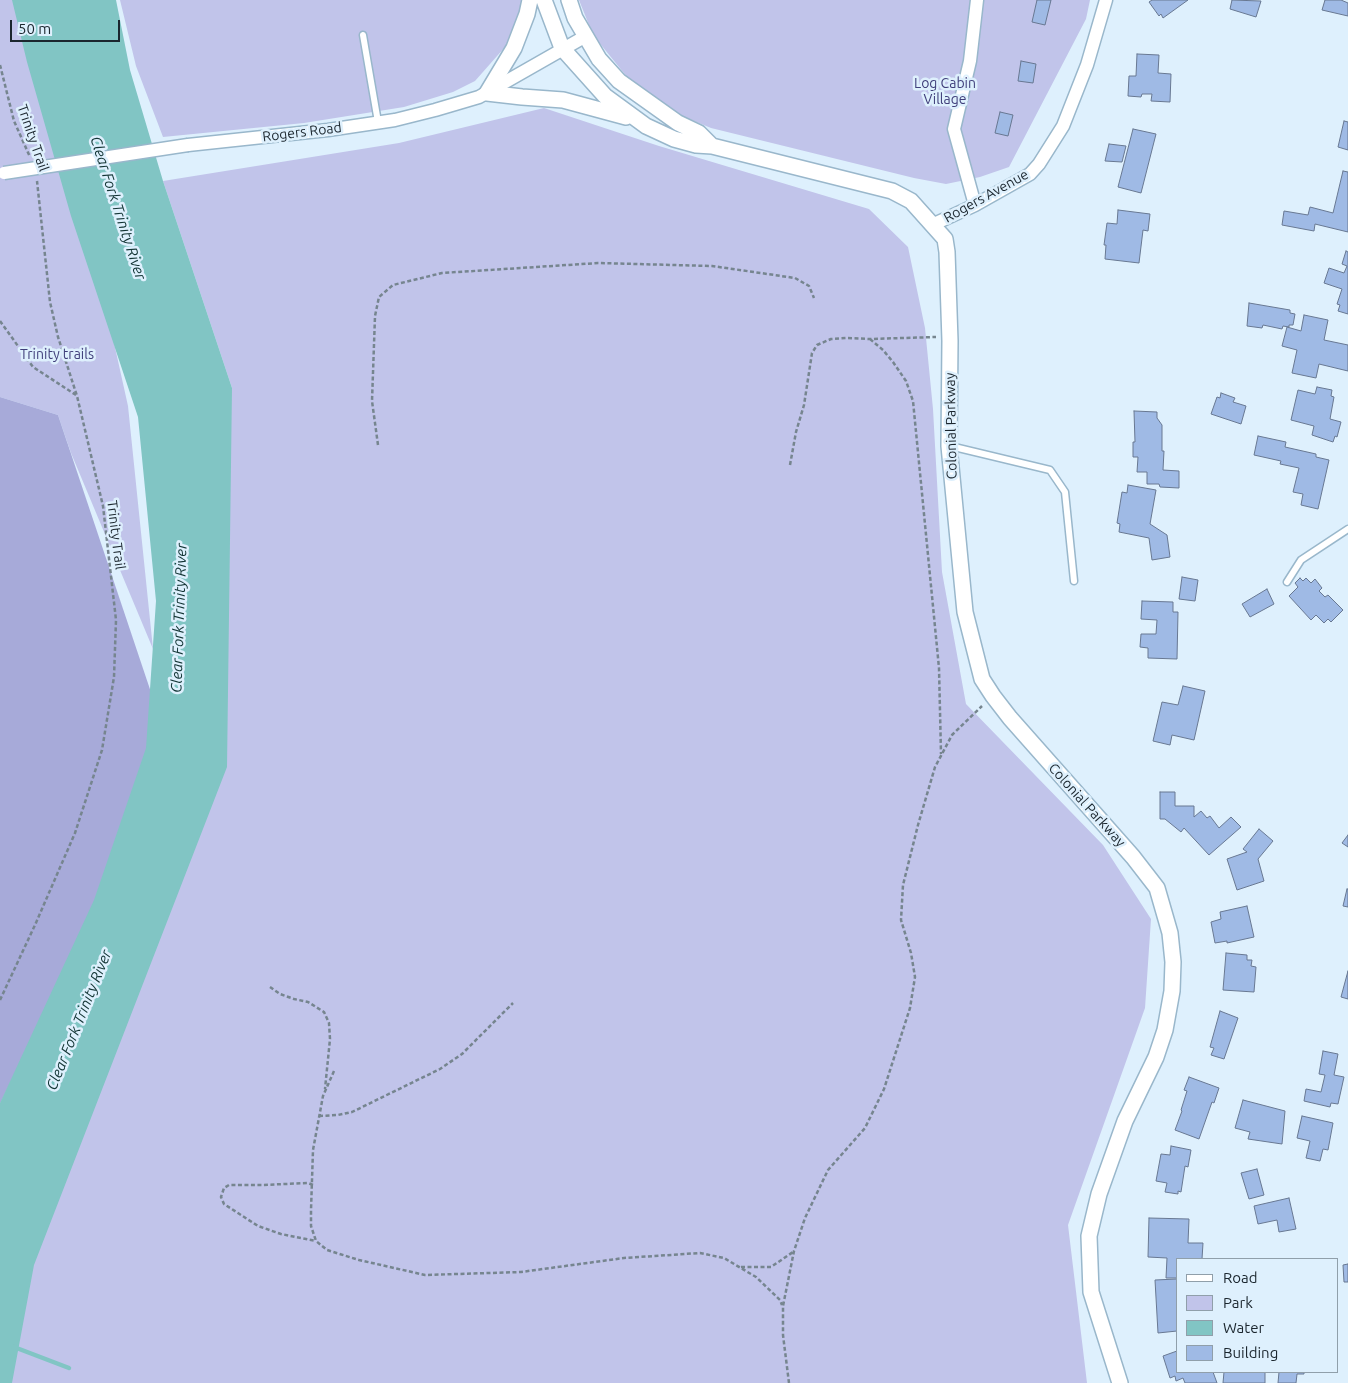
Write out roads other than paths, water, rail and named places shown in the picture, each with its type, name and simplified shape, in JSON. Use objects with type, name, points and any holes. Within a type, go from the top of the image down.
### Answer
[{"type":"street","points":[[530,0],[528,14],[514,48],[487,93],[563,100],[637,120]]},
{"type":"street","points":[[544,0],[562,48]]},
{"type":"street","points":[[569,0],[575,18],[586,36]]},
{"type":"street","points":[[975,205],[954,129],[970,61],[978,0]]},
{"type":"street","name":"Rogers Avenue","points":[[562,48],[605,96],[646,126],[674,139],[696,146],[712,146],[892,191],[911,201],[932,225],[975,205],[1030,174],[1040,164],[1063,126],[1087,65],[1106,0]]},
{"type":"street","name":"Rogers Road","points":[[2,173],[188,145],[328,130],[435,110],[479,97],[586,36]]},
{"type":"street","name":"Rogers Avenue","points":[[586,36],[599,59],[619,80],[678,123],[699,133],[712,146]]},
{"type":"street","name":"Colonial Parkway","points":[[932,225],[944,239],[947,252],[950,335],[949,446],[964,612],[982,679],[1010,718],[1133,857],[1157,888],[1170,934],[1173,962],[1172,991],[1165,1030],[1156,1057],[1125,1121],[1099,1194],[1089,1236],[1091,1292],[1120,1383]]},
{"type":"lane","points":[[363,35],[378,122]]},
{"type":"lane","points":[[949,446],[1050,470],[1065,492],[1074,581]]},
{"type":"lane","points":[[1286,582],[1301,560],[1348,529]]},
{"type":"water","name":"Clear Fork Trinity River","points":[[12,0],[116,0],[130,70],[163,181],[232,388],[227,767],[34,1265],[12,1383],[0,1383],[0,1103],[94,900],[146,748],[156,601],[138,417],[71,216],[27,62]]},
{"type":"waterway","points":[[14,1347],[69,1368]]},
{"type":"park label","name":"Log Cabin Village","points":[[945,92]]},
{"type":"park label","name":"Trinity trails","points":[[57,354]]}]
